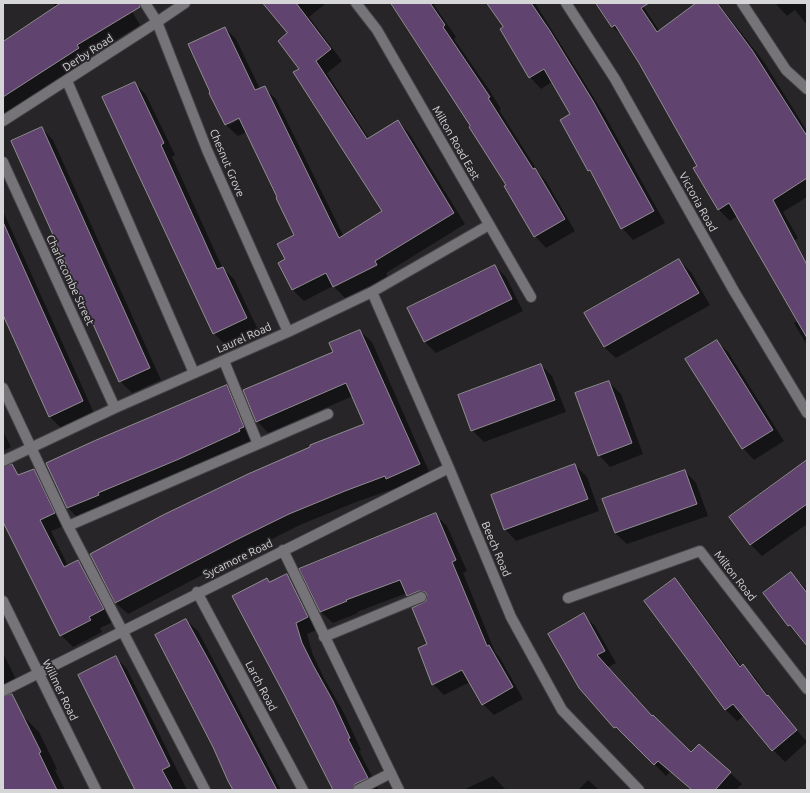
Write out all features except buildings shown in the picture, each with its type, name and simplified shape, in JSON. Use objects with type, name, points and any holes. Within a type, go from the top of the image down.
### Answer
[{"type":"street","name":"Chesnut Grove","points":[[145,3],[157,22],[207,150],[288,332]]},
{"type":"street","name":"Derby Road","points":[[3,121],[67,81],[185,3]]},
{"type":"street","name":"Milton Road East","points":[[356,3],[377,30],[531,298]]},
{"type":"street","name":"Victoria Road","points":[[566,3],[615,79],[734,292],[807,413]]},
{"type":"street","points":[[742,3],[786,70],[807,89]]},
{"type":"street","points":[[67,81],[194,373]]},
{"type":"street","name":"Charlecombe Street","points":[[3,162],[116,408]]},
{"type":"street","name":"Laurel Road","points":[[3,461],[116,408],[288,332],[372,292],[489,225]]},
{"type":"street","name":"Beech Road","points":[[372,292],[449,468],[511,617],[562,710],[639,790]]},
{"type":"street","points":[[224,361],[258,444]]},
{"type":"street","points":[[3,388],[68,526],[205,790]]},
{"type":"street","points":[[68,526],[328,414]]},
{"type":"street","name":"Sycamore Road","points":[[3,690],[197,592],[449,468]]},
{"type":"street","points":[[283,550],[399,790]]},
{"type":"street","name":"Milton Road","points":[[568,598],[700,551],[807,689]]},
{"type":"street","name":"Larch Road","points":[[197,592],[303,790]]},
{"type":"street","points":[[324,637],[421,597]]},
{"type":"street","name":"Willmer Road","points":[[3,601],[96,790]]},
{"type":"street","points":[[358,790],[391,773]]}]
